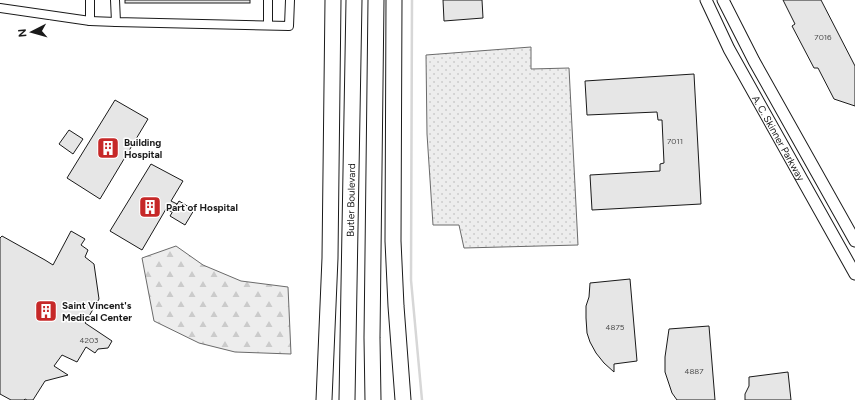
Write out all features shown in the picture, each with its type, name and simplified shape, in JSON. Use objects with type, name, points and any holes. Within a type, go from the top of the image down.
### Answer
[{"type":"highway","points":[[324,400],[330,258],[334,0]]},
{"type":"highway","name":"Butler Boulevard","points":[[347,400],[354,0]]},
{"type":"highway","points":[[373,400],[372,338],[376,0]]},
{"type":"highway","points":[[394,0],[393,241],[396,314],[403,400]]},
{"type":"main road","name":"A. C. Skinner Parkway","points":[[706,0],[729,49],[855,274]]},
{"type":"main road","name":"A. C. Skinner Parkway","points":[[723,0],[754,61],[855,241]]},
{"type":"street","points":[[90,0],[90,21]]},
{"type":"street","points":[[115,0],[116,22]]},
{"type":"street","points":[[268,0],[268,26]]},
{"type":"street","points":[[0,8],[90,21],[289,26],[290,0]]},
{"type":"green space","points":[[531,47],[531,69],[569,68],[578,245],[464,248],[459,225],[433,225],[427,134],[426,55]]},
{"type":"green space","points":[[176,246],[203,265],[241,281],[288,287],[291,354],[235,352],[199,343],[154,321],[142,258]]},
{"type":"building","points":[[125,0],[250,0],[250,3],[125,3]]},
{"type":"building","points":[[443,0],[482,0],[483,18],[444,21]]},
{"type":"building","points":[[783,0],[821,0],[855,66],[855,106],[834,99],[818,68],[814,68],[792,26],[795,24]]},
{"type":"building","points":[[694,74],[701,204],[592,210],[590,175],[660,171],[660,164],[664,163],[662,120],[658,120],[657,112],[587,115],[585,81]]},
{"type":"building","name":"Building Hospital","points":[[115,100],[148,119],[100,199],[67,178]]},
{"type":"building","points":[[69,130],[83,139],[73,154],[59,144]]},
{"type":"building","name":"Part of Hospital","points":[[151,164],[183,181],[171,201],[177,204],[172,212],[166,209],[142,250],[110,231]]},
{"type":"building","points":[[179,201],[194,210],[185,225],[170,216]]},
{"type":"building","name":"Saint Vincent's Medical Center","points":[[71,231],[85,239],[81,245],[88,250],[85,257],[94,264],[99,299],[85,323],[112,341],[108,348],[98,349],[95,353],[86,347],[77,362],[62,355],[54,366],[68,375],[45,381],[33,400],[11,400],[0,394],[0,238],[2,236],[53,265]]},
{"type":"building","points":[[630,279],[637,361],[614,364],[614,372],[596,353],[590,342],[587,333],[586,306],[589,297],[590,283]]},
{"type":"building","points":[[709,326],[715,400],[677,400],[672,393],[665,372],[665,357],[669,329]]},
{"type":"building","points":[[788,372],[791,400],[745,400],[745,394],[749,386],[749,377]]},
{"type":"waterway","points":[[412,0],[411,280],[422,400]]},
{"type":"place","name":"Building Hospital","points":[[108,148]]},
{"type":"place","name":"Part of Hospital","points":[[150,207]]},
{"type":"place","name":"Saint Vincent's Medical Center","points":[[46,311]]}]
